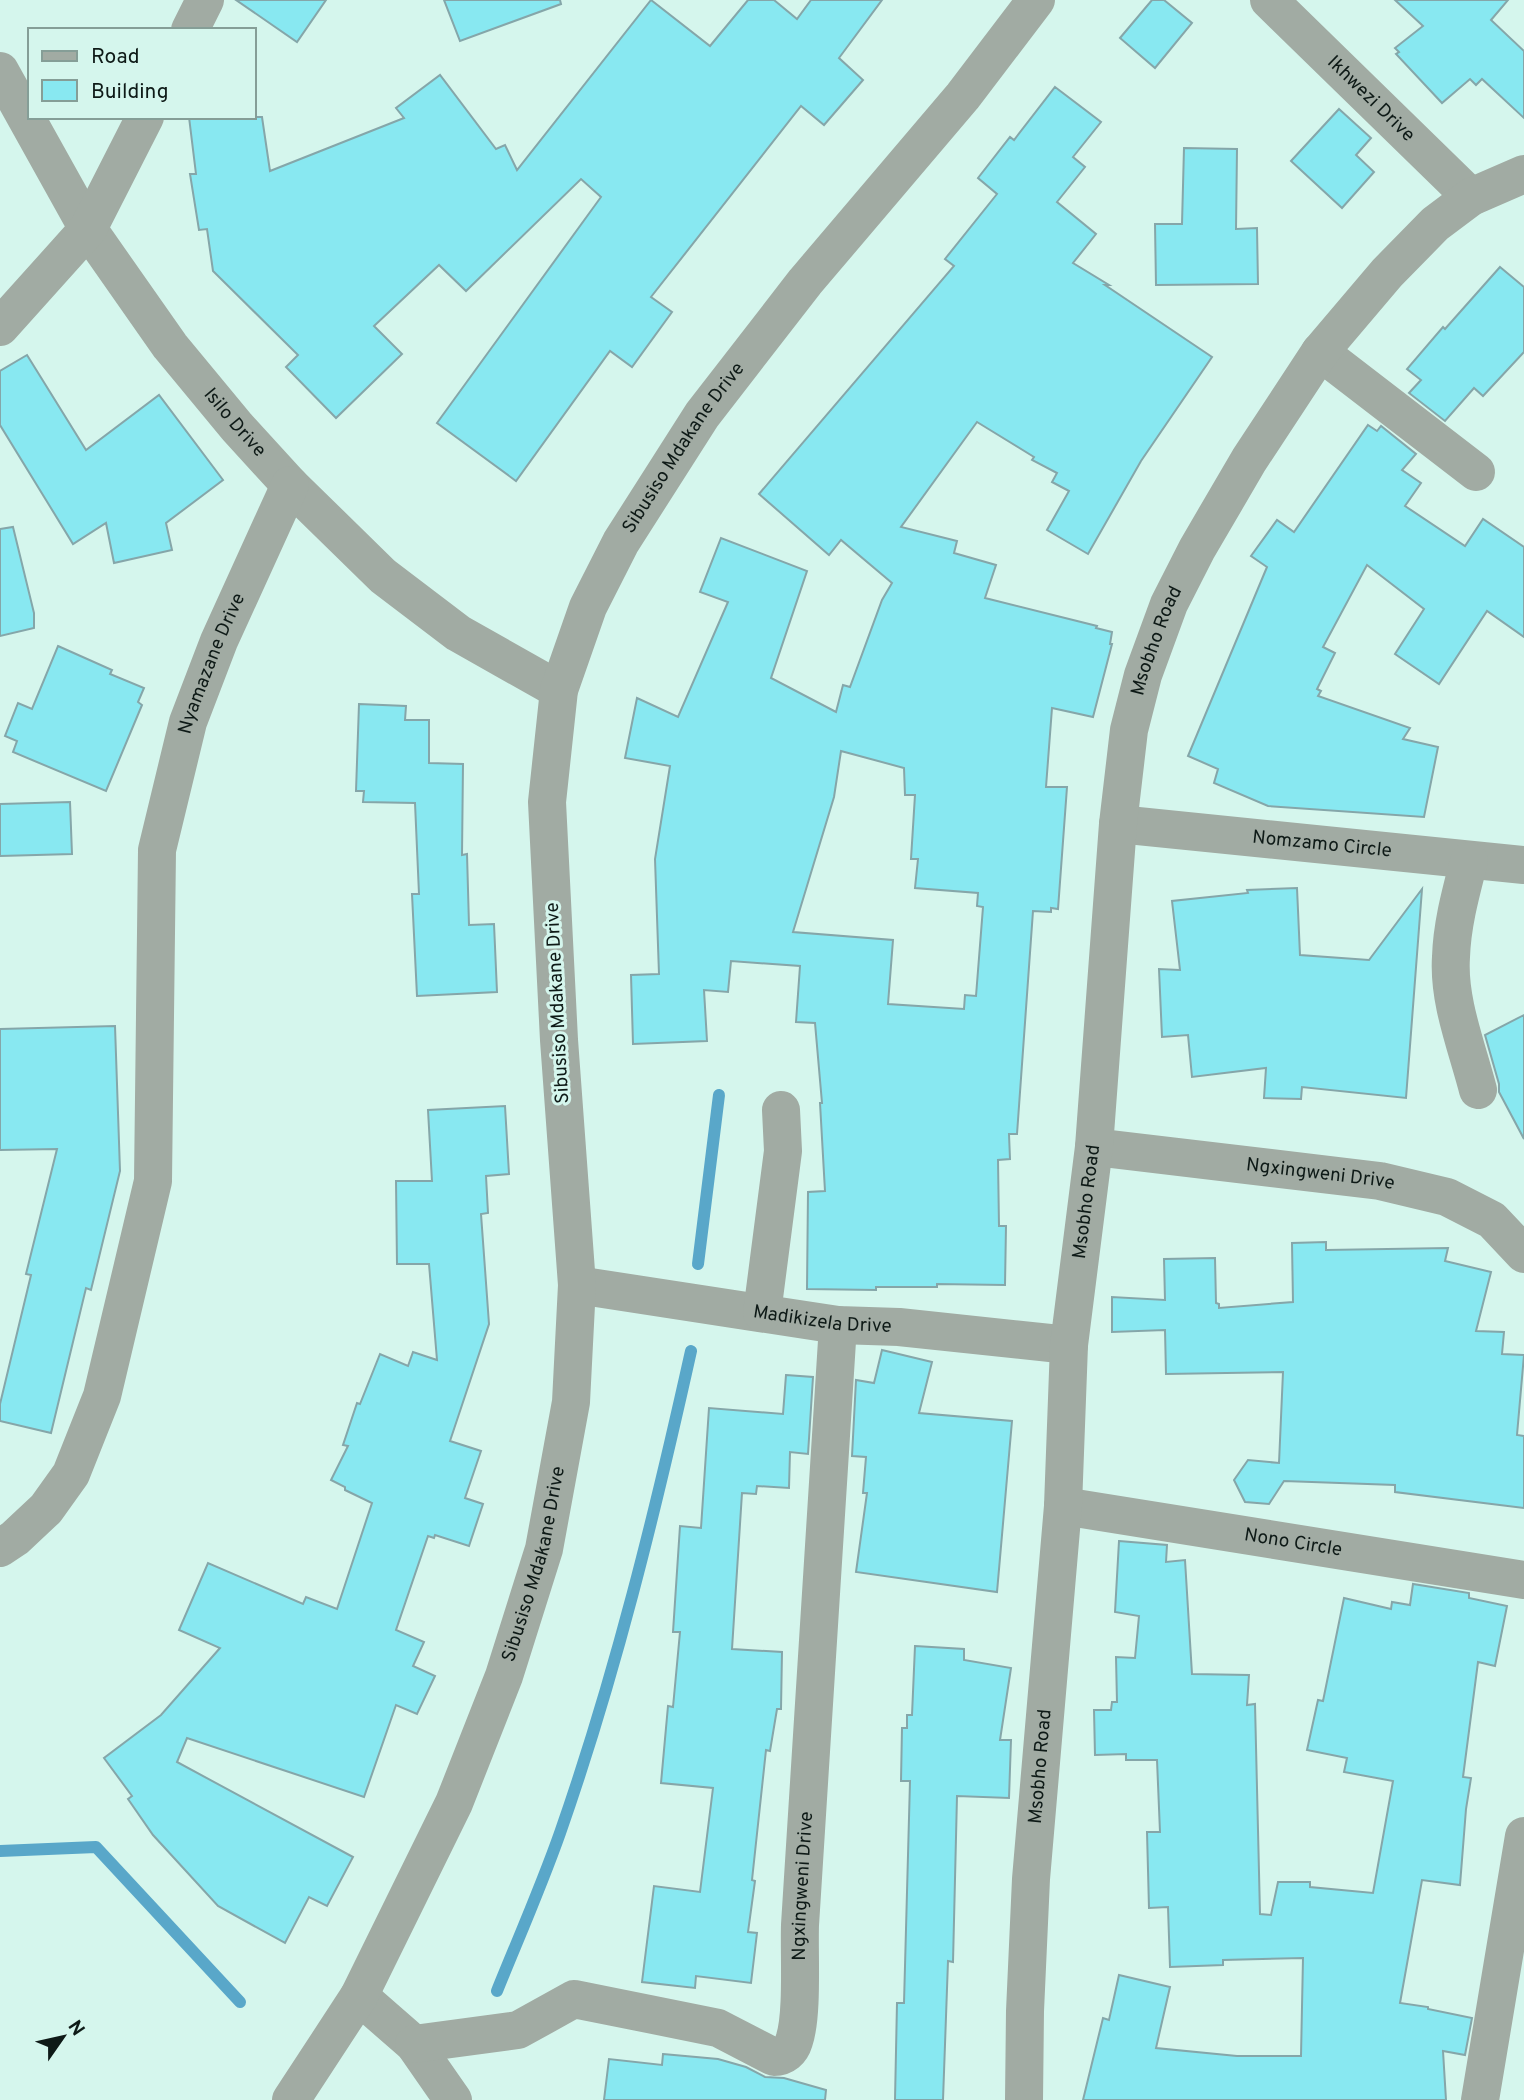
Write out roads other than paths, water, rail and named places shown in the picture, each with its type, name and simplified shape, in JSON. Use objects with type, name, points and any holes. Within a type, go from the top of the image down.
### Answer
[{"type":"street","points":[[191,28],[205,0]]},
{"type":"street","name":"Sibusiso Mdakane Drive","points":[[291,2100],[359,1996],[454,1803],[504,1676],[544,1549],[571,1402],[576,1285],[547,802],[559,690],[588,607],[621,541],[702,415],[804,282],[963,96],[1036,0]]},
{"type":"street","name":"Ikhwezi Drive","points":[[1269,0],[1471,197]]},
{"type":"street","name":"Isilo Drive","points":[[0,71],[88,229],[170,346],[237,427],[290,485],[383,576],[458,634],[559,690]]},
{"type":"street","points":[[4,314],[88,229],[144,119]]},
{"type":"street","name":"Msobho Road","points":[[1024,2100],[1031,1879],[1063,1506],[1069,1345],[1094,1146],[1118,824],[1129,730],[1143,676],[1169,604],[1196,550],[1249,460],[1320,352],[1387,273],[1425,234],[1471,197],[1524,174]]},
{"type":"street","points":[[1320,352],[1476,472]]},
{"type":"street","name":"Nyamazane Drive","points":[[0,1548],[46,1509],[71,1474],[102,1396],[142,1237],[153,1181],[157,850],[188,722],[219,641],[290,485]]},
{"type":"street","name":"Nomzamo Circle","points":[[1118,824],[1524,864]]},
{"type":"street","points":[[1469,860],[1457,907],[1450,958],[1455,1004],[1478,1090]]},
{"type":"street","points":[[762,1313],[783,1151],[781,1110]]},
{"type":"street","name":"Ngxingweni Drive","points":[[1094,1146],[1380,1181],[1447,1197],[1492,1220],[1524,1254]]},
{"type":"street","name":"Madikizela Drive","points":[[576,1285],[838,1325],[899,1327],[1069,1345]]},
{"type":"street","name":"Ngxingweni Drive","points":[[414,2045],[518,2031],[574,1999],[718,2028],[774,2057],[780,2057],[791,2048],[797,2016],[800,1925],[838,1325]]},
{"type":"street","name":"Nono Circle","points":[[1063,1506],[1524,1580]]},
{"type":"street","points":[[1480,2100],[1510,2000],[1524,1836]]},
{"type":"street","points":[[359,1996],[414,2045],[453,2100]]},
{"type":"waterway","points":[[698,1264],[719,1095]]},
{"type":"waterway","points":[[497,1991],[553,1853],[599,1714],[648,1533],[691,1351]]},
{"type":"waterway","points":[[0,1851],[96,1847],[240,2002]]}]
